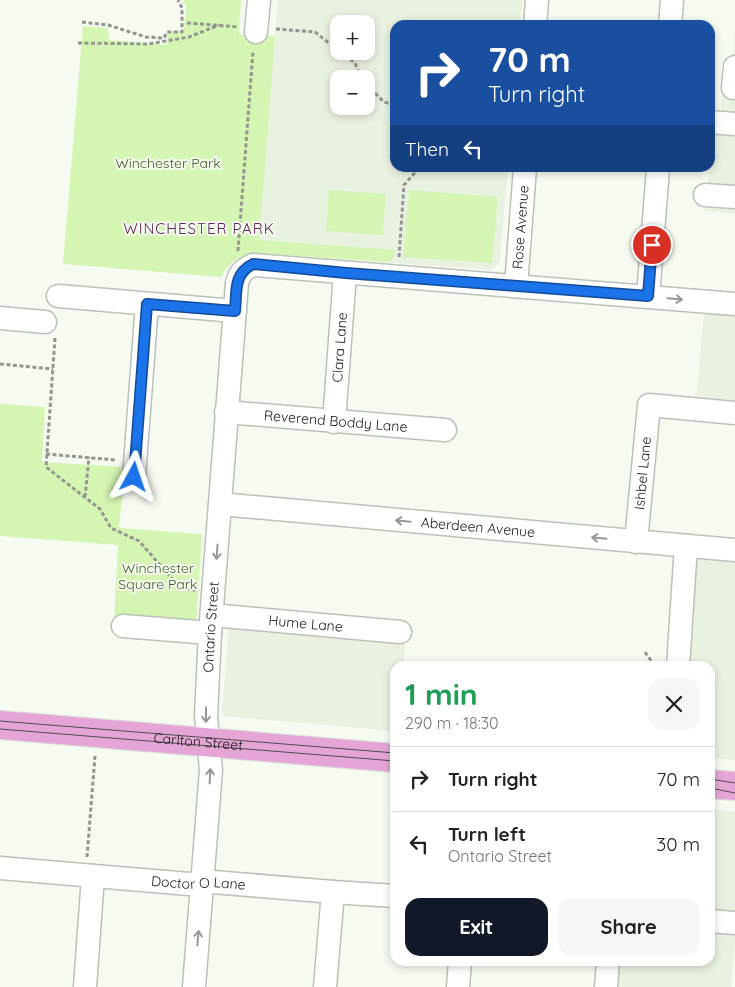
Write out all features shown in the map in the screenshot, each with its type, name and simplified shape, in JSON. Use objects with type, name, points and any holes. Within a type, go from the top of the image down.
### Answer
[{"type":"main road","name":"Carlton Street","points":[[0,725],[390,758]]},
{"type":"main road","points":[[715,784],[735,786]]},
{"type":"street","points":[[257,29],[258,0]]},
{"type":"street","points":[[535,20],[537,0]]},
{"type":"street","points":[[670,20],[672,0]]},
{"type":"street","points":[[715,122],[735,124]]},
{"type":"street","name":"Rose Avenue","points":[[516,286],[525,172]]},
{"type":"street","points":[[648,296],[658,172]]},
{"type":"street","points":[[705,195],[735,197]]},
{"type":"street","points":[[244,269],[253,264],[735,304]]},
{"type":"street","name":"Ontario Street","points":[[194,987],[211,770],[206,716],[211,624],[237,283],[244,269]]},
{"type":"street","name":"Clara Lane","points":[[334,422],[346,273]]},
{"type":"street","points":[[58,296],[235,311]]},
{"type":"street","points":[[134,477],[147,304]]},
{"type":"street","points":[[0,318],[50,328]]},
{"type":"street","name":"Ishbel Lane","points":[[636,542],[649,405],[735,413]]},
{"type":"street","name":"Reverend Boddy Lane","points":[[226,412],[445,430]]},
{"type":"street","name":"Aberdeen Avenue","points":[[220,504],[735,550]]},
{"type":"street","points":[[678,661],[686,546]]},
{"type":"street","name":"Hume Lane","points":[[123,626],[211,624],[400,632]]},
{"type":"street","name":"Doctor O Lane","points":[[0,868],[190,884],[213,882],[390,896]]},
{"type":"street","points":[[85,987],[90,876]]},
{"type":"street","points":[[325,987],[333,892]]},
{"type":"street","points":[[715,921],[735,923]]},
{"type":"street","points":[[458,987],[460,966]]},
{"type":"street","points":[[606,987],[608,966]]},
{"type":"path","points":[[82,22],[108,25],[146,37],[164,38],[167,32],[182,32],[182,8],[178,0]]},
{"type":"path","points":[[187,22],[314,32],[330,44]]},
{"type":"path","points":[[78,44],[148,44],[190,37],[220,25]]},
{"type":"path","points":[[244,269],[238,247],[253,45],[257,29]]},
{"type":"path","points":[[375,93],[384,102],[390,104]]},
{"type":"path","points":[[398,265],[404,185],[415,172]]},
{"type":"path","points":[[50,328],[53,369],[46,466],[100,509],[110,528],[138,541],[180,589],[199,591]]},
{"type":"path","points":[[0,364],[53,369]]},
{"type":"path","points":[[46,454],[118,460]]},
{"type":"path","points":[[85,498],[89,457]]},
{"type":"path","points":[[645,652],[651,661]]},
{"type":"path","points":[[90,876],[95,756]]},
{"type":"shaded area","points":[[278,0],[522,0],[520,20],[390,20],[390,172],[508,172],[498,265],[492,270],[257,253]]},
{"type":"shaded area","points":[[735,29],[735,214],[705,211],[709,172],[715,172],[715,114],[721,114],[724,66],[732,66]]},
{"type":"shaded area","points":[[704,313],[735,316],[735,404],[696,400]]},
{"type":"shaded area","points":[[677,556],[735,560],[735,760],[715,758],[715,661],[667,661],[669,660]]},
{"type":"shaded area","points":[[229,620],[406,638],[404,661],[390,661],[390,731],[224,716],[222,711]]},
{"type":"shaded area","points":[[715,810],[735,812],[735,941],[731,987],[601,987],[603,966],[715,966]]},
{"type":"green space","name":"Winchester Park","points":[[184,0],[241,0],[239,35],[275,36],[259,240],[395,250],[394,257],[388,262],[257,253],[240,257],[231,263],[221,277],[63,264],[83,26],[108,28],[109,40],[167,45],[168,33],[184,30],[186,4],[183,4]]},
{"type":"green space","points":[[329,190],[386,194],[383,235],[326,231]]},
{"type":"green space","points":[[409,190],[498,197],[492,263],[403,257]]},
{"type":"green space","name":"Winchester Square Park","points":[[0,404],[45,407],[42,462],[125,467],[119,528],[202,534],[196,628],[114,621],[118,545],[0,536]]},
{"type":"tram line","points":[[0,721],[390,753]]},
{"type":"tram line","points":[[0,729],[390,761]]},
{"type":"tram line","points":[[715,780],[735,783]]},
{"type":"tram line","points":[[715,789],[735,793]]},
{"type":"district","name":"WINCHESTER PARK","points":[[199,229]]},
{"type":"route","points":[[134,477],[147,304],[235,311],[239,276],[244,269],[253,264],[648,296],[652,245]]}]
